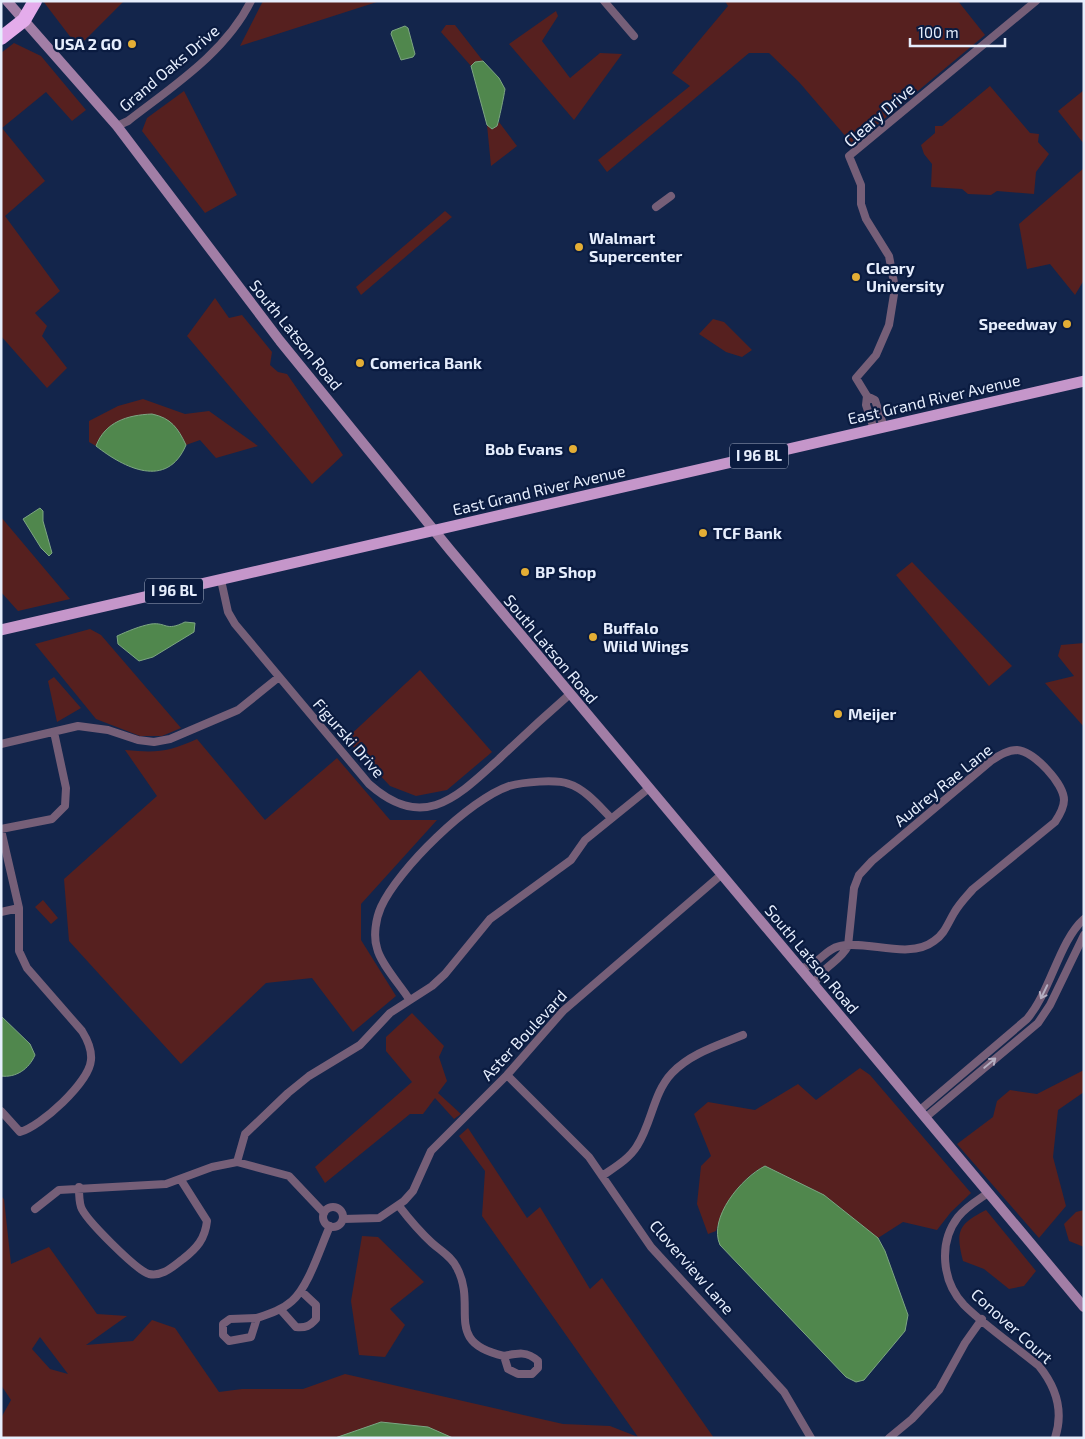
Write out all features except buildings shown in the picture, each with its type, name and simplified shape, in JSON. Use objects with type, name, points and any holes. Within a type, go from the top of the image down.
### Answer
[{"type":"highway","points":[[1,38],[24,20],[35,1]]},
{"type":"main road","name":"South Latson Road","points":[[7,1],[116,126],[280,341],[434,531],[648,789],[923,1113],[1084,1307]]},
{"type":"main road","name":"East Grand River Avenue","points":[[1,630],[1084,381]]},
{"type":"street","name":"Grand Oaks Drive","points":[[116,126],[128,121],[220,48],[233,32],[251,1]]},
{"type":"street","points":[[604,1],[634,36]]},
{"type":"street","name":"Cleary Drive","points":[[879,428],[866,405],[867,396],[856,378],[876,355],[891,317],[895,288],[889,256],[866,219],[861,204],[861,185],[849,156],[1036,1]]},
{"type":"street","points":[[656,207],[671,196]]},
{"type":"street","name":"Figurski Drive","points":[[221,580],[228,612],[235,624],[369,784],[384,797],[399,805],[418,808],[441,804],[462,793],[570,694]]},
{"type":"street","points":[[1,744],[78,726],[108,730],[138,740],[154,742],[170,740],[238,710],[279,677]]},
{"type":"street","points":[[1,1111],[20,1132],[31,1129],[78,1087],[91,1061],[89,1042],[82,1031],[27,968],[20,951],[19,908],[1,830],[52,819],[65,806],[66,788],[54,732]]},
{"type":"street","name":"Audrey Rae Lane","points":[[800,968],[811,966],[830,950],[840,946],[906,949],[923,947],[935,941],[963,900],[973,890],[1055,822],[1061,813],[1064,800],[1061,788],[1038,761],[1018,750],[1004,752],[992,760],[872,861],[859,875],[854,888],[848,946]]},
{"type":"street","points":[[409,999],[377,949],[375,929],[381,907],[401,876],[418,855],[440,834],[486,797],[510,786],[552,781],[571,784],[587,795],[610,817]]},
{"type":"street","points":[[237,1162],[245,1134],[257,1122],[309,1076],[360,1046],[390,1013],[409,999],[422,993],[445,974],[490,919],[571,860],[585,840],[610,817],[648,789]]},
{"type":"street","name":"Aster Boulevard","points":[[343,1220],[379,1218],[399,1206],[413,1191],[431,1151],[506,1075],[563,1011],[721,875]]},
{"type":"street","points":[[1,912],[19,908]]},
{"type":"street","points":[[923,1113],[959,1076],[1034,1012],[1066,945],[1084,919]]},
{"type":"street","points":[[923,1113],[966,1084],[1045,1015],[1084,935]]},
{"type":"street","points":[[814,985],[820,973],[845,954],[848,946]]},
{"type":"street","points":[[1055,970],[1065,974]]},
{"type":"street","points":[[602,1176],[624,1160],[638,1145],[658,1094],[672,1072],[692,1058],[743,1035]]},
{"type":"street","points":[[1003,1040],[1010,1047]]},
{"type":"street","name":"Cloverview Lane","points":[[506,1075],[584,1151],[651,1247],[780,1386],[810,1438]]},
{"type":"street","points":[[959,1076],[966,1084]]},
{"type":"street","points":[[35,1209],[59,1190],[79,1187],[166,1184],[212,1167],[237,1162],[288,1176],[324,1213],[324,1220],[330,1226],[338,1226],[343,1220],[342,1212],[336,1208],[329,1208],[324,1213]]},
{"type":"street","points":[[79,1187],[81,1207],[114,1246],[136,1267],[149,1274],[158,1274],[165,1272],[195,1250],[205,1235],[207,1221],[181,1180]]},
{"type":"street","name":"Conover Court","points":[[988,1193],[958,1217],[946,1245],[946,1272],[958,1296],[965,1305],[1038,1366],[1047,1376],[1056,1394],[1058,1406],[1059,1419],[1055,1438]]},
{"type":"street","points":[[399,1206],[409,1219],[451,1259],[457,1268],[462,1283],[466,1330],[471,1342],[479,1348],[504,1356]]},
{"type":"street","points":[[257,1318],[251,1338],[229,1341],[222,1335],[223,1324],[230,1319],[257,1318],[280,1309],[301,1292],[330,1226]]},
{"type":"street","points":[[280,1309],[296,1327],[304,1328],[311,1325],[316,1319],[316,1305],[301,1292]]},
{"type":"street","points":[[889,1438],[912,1419],[939,1390],[965,1343],[982,1319]]},
{"type":"shaded area","points":[[43,1],[124,1],[78,47]]},
{"type":"shaded area","points":[[263,1],[380,1],[240,46]]},
{"type":"shaded area","points":[[725,1],[958,1],[985,35],[853,145],[799,82],[769,53],[749,53],[607,172],[598,160],[690,86],[672,73],[728,6]]},
{"type":"shaded area","points":[[556,11],[558,16],[542,41],[570,78],[600,53],[622,54],[574,120],[509,44]]},
{"type":"shaded area","points":[[446,25],[455,25],[483,61],[475,62],[471,66],[441,32]]},
{"type":"shaded area","points":[[405,26],[408,28],[415,54],[413,57],[401,60],[391,34],[392,31]]},
{"type":"shaded area","points":[[14,43],[41,56],[86,110],[72,121],[46,92],[2,128],[45,181],[5,216],[60,291],[35,313],[47,326],[42,336],[67,368],[47,388],[1,336],[1,53]]},
{"type":"shaded area","points":[[483,61],[499,78],[505,89],[497,126],[492,129],[487,125],[471,66],[475,62]]},
{"type":"shaded area","points":[[990,86],[1030,133],[1039,134],[1038,142],[1049,154],[1036,172],[1034,194],[997,191],[991,195],[968,194],[962,189],[931,187],[932,164],[924,154],[921,145],[935,133],[935,126],[942,126]]},
{"type":"shaded area","points":[[1084,90],[1084,144],[1058,111]]},
{"type":"shaded area","points":[[184,91],[237,195],[205,213],[142,131],[147,118]]},
{"type":"shaded area","points":[[499,122],[517,146],[491,166],[487,125],[492,129]]},
{"type":"shaded area","points":[[1084,168],[1084,280],[1075,295],[1050,264],[1027,269],[1019,224]]},
{"type":"shaded area","points":[[445,211],[452,217],[361,295],[356,287]]},
{"type":"shaded area","points":[[215,298],[229,318],[242,315],[272,352],[270,365],[278,372],[287,374],[343,455],[312,484],[187,336]]},
{"type":"shaded area","points":[[713,319],[724,322],[752,350],[742,357],[726,352],[699,334]]},
{"type":"shaded area","points":[[143,399],[185,414],[209,411],[258,446],[216,458],[200,440],[186,445],[178,430],[100,437],[96,446],[89,442],[89,421],[118,406]]},
{"type":"shaded area","points":[[152,414],[169,421],[186,445],[178,459],[168,467],[157,471],[144,471],[119,461],[96,446],[105,431],[118,421],[134,416]]},
{"type":"shaded area","points":[[40,508],[43,511],[43,521],[52,553],[49,556],[41,548],[23,519]]},
{"type":"shaded area","points":[[1,517],[70,599],[18,611],[1,592]]},
{"type":"shaded area","points":[[912,562],[1012,666],[989,686],[896,575]]},
{"type":"shaded area","points":[[185,622],[195,623],[194,632],[153,657],[139,661],[118,644],[117,636],[138,627],[151,624],[174,626]]},
{"type":"shaded area","points":[[90,629],[101,635],[181,728],[162,736],[140,736],[96,719],[35,644]]},
{"type":"shaded area","points":[[1084,643],[1084,727],[1045,683],[1074,676],[1058,656],[1061,645]]},
{"type":"shaded area","points":[[420,670],[492,752],[447,790],[416,796],[390,786],[346,739]]},
{"type":"shaded area","points":[[54,677],[81,708],[57,722],[48,681]]},
{"type":"shaded area","points":[[197,739],[265,820],[337,758],[390,820],[437,820],[361,904],[361,940],[396,996],[353,1032],[312,978],[266,983],[181,1064],[69,941],[64,879],[157,796],[125,750],[162,750],[178,747]]},
{"type":"shaded area","points":[[43,900],[58,918],[51,924],[35,907]]},
{"type":"shaded area","points":[[412,1013],[444,1046],[439,1057],[447,1081],[438,1093],[461,1114],[454,1119],[435,1098],[423,1114],[410,1114],[325,1183],[315,1167],[412,1082],[386,1051],[386,1037]]},
{"type":"shaded area","points":[[1,1016],[30,1044],[35,1055],[26,1068],[12,1076],[1,1076]]},
{"type":"shaded area","points":[[860,1068],[870,1075],[971,1193],[951,1212],[937,1230],[903,1222],[878,1238],[824,1195],[765,1166],[756,1171],[734,1193],[728,1202],[716,1231],[708,1234],[697,1204],[701,1166],[711,1156],[694,1114],[708,1102],[755,1110],[798,1084],[816,1100]]},
{"type":"shaded area","points":[[1084,1070],[1084,1092],[1058,1110],[1053,1157],[1066,1206],[1039,1238],[957,1144],[993,1117],[997,1101],[1010,1090],[1037,1094]]},
{"type":"shaded area","points":[[468,1128],[527,1218],[540,1207],[590,1289],[602,1278],[714,1438],[453,1438],[428,1427],[381,1422],[335,1438],[1,1438],[1,1418],[11,1400],[1,1385],[1,1196],[4,1199],[11,1264],[49,1247],[97,1314],[127,1316],[86,1345],[133,1341],[152,1320],[175,1328],[219,1392],[242,1389],[303,1389],[345,1374],[563,1424],[610,1426],[638,1437],[482,1216],[485,1171],[459,1136]],"holes":[[[40,1337],[68,1374],[50,1369],[32,1349]]]},
{"type":"shaded area","points":[[765,1166],[824,1195],[878,1238],[885,1251],[908,1315],[905,1331],[864,1380],[856,1382],[846,1377],[720,1245],[719,1223],[729,1200],[746,1180]]},
{"type":"shaded area","points":[[986,1210],[1036,1271],[1024,1286],[1009,1289],[984,1269],[963,1261],[959,1242],[961,1229],[970,1220]]},
{"type":"shaded area","points":[[1084,1210],[1084,1247],[1069,1241],[1064,1224],[1076,1212]]},
{"type":"shaded area","points":[[362,1236],[378,1237],[424,1282],[390,1309],[405,1325],[385,1357],[359,1355],[351,1301]]},
{"type":"shaded area","points":[[381,1422],[428,1427],[453,1438],[335,1438]]},
{"type":"place","name":"USA 2 GO","points":[[132,44]]},
{"type":"place","name":"Walmart Supercenter","points":[[579,247]]},
{"type":"place","name":"Cleary University","points":[[856,277]]},
{"type":"place","name":"Speedway","points":[[1067,324]]},
{"type":"place","name":"Comerica Bank","points":[[360,363]]},
{"type":"place","name":"Bob Evans","points":[[573,449]]},
{"type":"place","name":"TCF Bank","points":[[703,533]]},
{"type":"place","name":"BP Shop","points":[[525,572]]},
{"type":"place","name":"Buffalo Wild Wings","points":[[593,637]]},
{"type":"place","name":"Meijer","points":[[838,714]]}]
